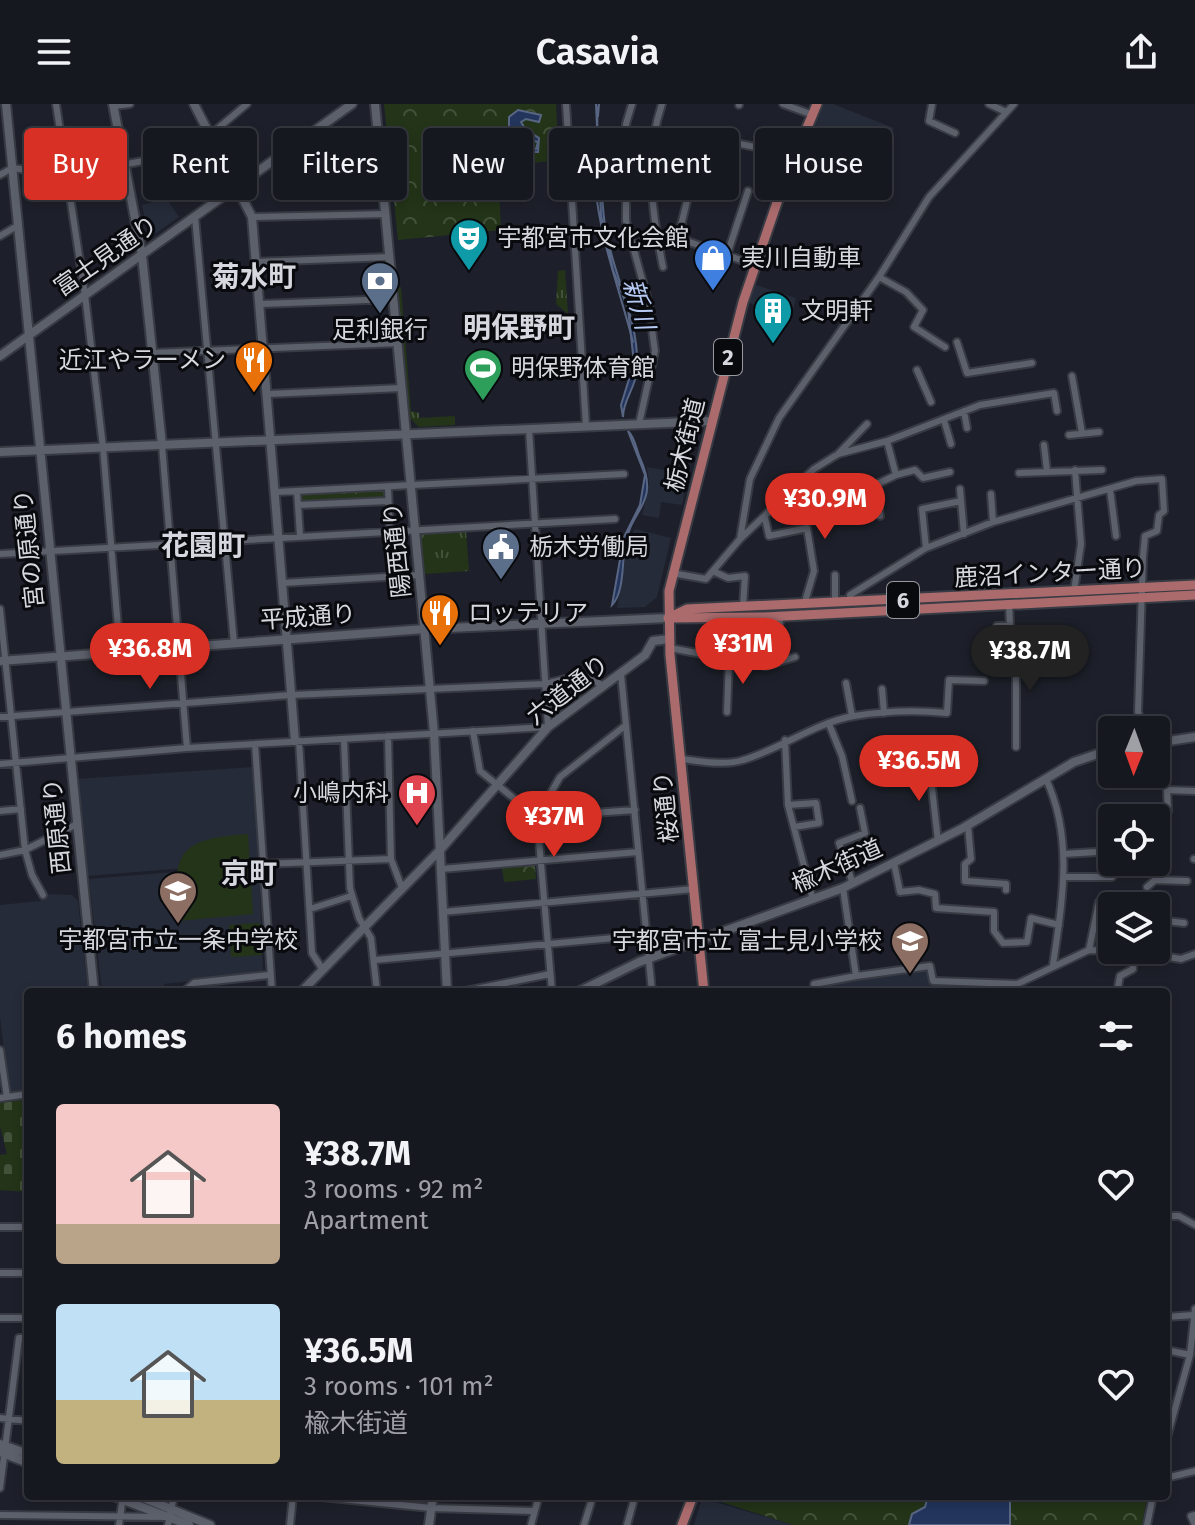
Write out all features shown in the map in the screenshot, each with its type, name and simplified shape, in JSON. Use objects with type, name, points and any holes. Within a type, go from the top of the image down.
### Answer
[{"type":"main road","name":"栃木街道","points":[[807,128],[817,104]]},
{"type":"main road","name":"栃木街道","points":[[668,618],[672,573],[712,421],[755,265],[779,200]]},
{"type":"main road","name":"鹿沼インター通り","points":[[668,618],[751,618],[1140,593],[1195,585]]},
{"type":"main road","name":"鹿沼インター通り","points":[[668,618],[687,609],[851,602],[1009,600],[1074,591],[1195,595]]},
{"type":"main road","name":"桜通り","points":[[668,618],[704,988]]},
{"type":"main road","points":[[682,1525],[691,1500]]},
{"type":"street","name":"宮の原通り","points":[[6,104],[60,657]]},
{"type":"street","points":[[56,104],[60,128]]},
{"type":"street","points":[[117,128],[113,105],[130,104]]},
{"type":"street","points":[[194,104],[206,128]]},
{"type":"street","points":[[218,128],[247,104]]},
{"type":"street","name":"富士見通り","points":[[318,128],[352,104]]},
{"type":"street","name":"陽西通り","points":[[375,104],[377,128]]},
{"type":"street","points":[[566,104],[586,426]]},
{"type":"street","points":[[632,104],[626,124],[626,221],[648,301],[655,351],[639,424]]},
{"type":"street","points":[[662,104],[653,130],[652,214],[663,267]]},
{"type":"street","points":[[783,104],[813,115]]},
{"type":"street","points":[[932,104],[929,121],[955,133]]},
{"type":"street","points":[[989,104],[1006,112]]},
{"type":"street","points":[[740,539],[748,483],[769,437],[879,277],[929,197],[1014,104]]},
{"type":"street","name":"富士見通り","points":[[257,173],[273,161]]},
{"type":"street","points":[[0,175],[12,168],[24,170]]},
{"type":"street","points":[[127,180],[142,255],[162,445],[187,748]]},
{"type":"street","points":[[727,255],[748,191]]},
{"type":"street","points":[[71,200],[103,447],[120,652]]},
{"type":"street","name":"富士見通り","points":[[0,356],[220,200]]},
{"type":"street","points":[[243,200],[252,217],[261,304],[312,953],[323,970]]},
{"type":"street","name":"陽西通り","points":[[385,200],[434,733],[447,988]]},
{"type":"street","points":[[687,200],[678,238],[755,265]]},
{"type":"street","points":[[252,217],[386,214]]},
{"type":"street","points":[[195,217],[234,643]]},
{"type":"street","points":[[0,236],[17,226]]},
{"type":"street","points":[[632,245],[657,240]]},
{"type":"street","points":[[256,262],[390,257]]},
{"type":"street","points":[[879,277],[906,292],[923,310],[914,327],[945,347]]},
{"type":"street","points":[[261,304],[394,299]]},
{"type":"street","points":[[957,342],[967,373],[1032,363]]},
{"type":"street","points":[[152,353],[398,343]]},
{"type":"street","points":[[917,370],[931,402]]},
{"type":"street","points":[[1072,376],[1082,433]]},
{"type":"street","points":[[268,394],[402,388]]},
{"type":"street","points":[[838,454],[887,441],[964,411],[1054,393],[1057,411]]},
{"type":"street","points":[[964,411],[967,428]]},
{"type":"street","points":[[944,420],[951,444]]},
{"type":"street","points":[[0,452],[712,421]]},
{"type":"street","points":[[672,573],[700,580],[715,572],[740,539],[814,469],[838,454],[867,424]]},
{"type":"street","points":[[0,764],[187,748],[548,727],[529,429]]},
{"type":"street","points":[[1069,435],[1099,432]]},
{"type":"street","points":[[887,441],[896,475]]},
{"type":"street","points":[[1044,445],[1047,471]]},
{"type":"street","points":[[880,516],[875,485],[915,470],[923,478],[950,472]]},
{"type":"street","points":[[1074,591],[1081,544],[1075,470]]},
{"type":"street","points":[[1019,473],[1102,470]]},
{"type":"street","points":[[276,492],[624,474]]},
{"type":"street","points":[[851,602],[850,595],[926,548],[993,522],[1136,481],[1162,479],[1164,511],[1159,515],[1157,531],[1145,536],[1140,593],[1139,716]]},
{"type":"street","points":[[388,488],[390,531]]},
{"type":"street","points":[[960,489],[964,534]]},
{"type":"street","points":[[1110,489],[1116,536]]},
{"type":"street","points":[[297,491],[300,536]]},
{"type":"street","points":[[991,494],[993,522]]},
{"type":"street","points":[[298,505],[388,501]]},
{"type":"street","points":[[926,548],[922,509],[961,501]]},
{"type":"street","points":[[765,518],[769,536],[807,528],[814,571],[804,605]]},
{"type":"street","points":[[0,554],[615,519]]},
{"type":"street","points":[[715,572],[728,578],[745,576],[743,607]]},
{"type":"street","points":[[282,583],[419,575]]},
{"type":"street","points":[[835,575],[835,603]]},
{"type":"street","points":[[1009,600],[1010,626],[997,626],[997,657],[1065,663]]},
{"type":"street","points":[[0,609],[25,850],[32,875],[43,895]]},
{"type":"street","name":"平成通り","points":[[3,661],[425,629],[668,618]]},
{"type":"street","points":[[739,661],[754,654],[780,622]]},
{"type":"street","name":"六道通り","points":[[305,988],[440,850],[548,727],[645,655],[653,641],[669,643]]},
{"type":"street","points":[[669,643],[729,660],[766,666],[795,657]]},
{"type":"street","name":"西原通り","points":[[60,657],[94,988]]},
{"type":"street","points":[[1016,657],[1016,747]]},
{"type":"street","points":[[727,712],[729,660]]},
{"type":"street","points":[[621,674],[652,988]]},
{"type":"street","points":[[0,717],[291,695],[545,684],[579,676],[589,676],[606,685]]},
{"type":"street","points":[[681,759],[725,763],[743,760],[785,740],[852,716],[916,710],[947,713],[949,680],[984,681]]},
{"type":"street","points":[[846,683],[852,716]]},
{"type":"street","points":[[882,689],[884,713]]},
{"type":"street","points":[[829,724],[842,756],[852,801]]},
{"type":"street","points":[[552,988],[537,817],[560,777],[626,725]]},
{"type":"street","points":[[473,731],[476,764],[497,787],[537,817],[635,810]]},
{"type":"street","points":[[388,736],[391,859],[402,888]]},
{"type":"street","points":[[1170,741],[1195,737]]},
{"type":"street","points":[[344,739],[351,896],[371,938],[377,988]]},
{"type":"street","points":[[785,740],[788,805],[813,900]]},
{"type":"street","points":[[255,744],[271,988]]},
{"type":"street","name":"楡木街道","points":[[587,988],[649,959],[853,884],[968,826],[1081,759],[1098,754]]},
{"type":"street","points":[[929,762],[938,841]]},
{"type":"street","points":[[1046,779],[1061,819],[1064,854],[1053,965]]},
{"type":"street","points":[[1168,804],[1167,790],[1195,791]]},
{"type":"street","points":[[788,805],[816,803],[819,823],[794,827]]},
{"type":"street","points":[[853,884],[839,843],[865,833],[860,808]]},
{"type":"street","points":[[0,811],[21,809]]},
{"type":"street","points":[[0,855],[25,850],[77,824]]},
{"type":"street","points":[[968,826],[971,859],[965,864],[965,881],[1006,884],[1006,890]]},
{"type":"street","points":[[442,869],[638,852]]},
{"type":"street","points":[[1064,854],[1098,852]]},
{"type":"street","points":[[263,864],[391,859]]},
{"type":"street","points":[[894,863],[900,892],[919,890],[935,894],[936,908],[994,912],[994,931],[1003,943],[1027,942],[1031,918],[1059,925]]},
{"type":"street","points":[[1064,877],[1112,877]]},
{"type":"street","points":[[1147,887],[1155,880],[1187,881]]},
{"type":"street","points":[[843,888],[856,976]]},
{"type":"street","points":[[443,912],[694,889]]},
{"type":"street","points":[[310,909],[351,896]]},
{"type":"street","points":[[1089,950],[1098,907]]},
{"type":"street","points":[[1170,922],[1184,923]]},
{"type":"street","points":[[375,960],[646,935]]},
{"type":"street","points":[[933,981],[1017,984],[1053,965],[1089,950],[1098,950]]},
{"type":"street","points":[[1170,957],[1181,959],[1195,954]]},
{"type":"street","points":[[1118,988],[1120,976],[1133,969],[1133,964]]},
{"type":"street","points":[[814,988],[814,984],[930,966],[934,988]]},
{"type":"street","points":[[481,988],[550,974]]},
{"type":"street","points":[[188,988],[194,983],[269,975]]},
{"type":"street","points":[[0,1050],[4,1098],[24,1095]]},
{"type":"street","points":[[1170,1216],[1179,1216],[1194,1223]]},
{"type":"street","points":[[0,1227],[24,1227]]},
{"type":"street","points":[[0,1273],[24,1273]]},
{"type":"street","points":[[1170,1427],[1190,1355],[1195,1309]]},
{"type":"street","points":[[1170,1318],[1195,1315]]},
{"type":"street","points":[[0,1318],[24,1318]]},
{"type":"street","points":[[0,1488],[19,1318]]},
{"type":"street","points":[[19,1338],[24,1338]]},
{"type":"street","points":[[1170,1351],[1190,1355]]},
{"type":"street","points":[[0,1418],[24,1421]]},
{"type":"street","points":[[3,1449],[24,1453]]},
{"type":"street","points":[[3,1449],[24,1461]]},
{"type":"street","points":[[1170,1477],[1195,1471]]},
{"type":"street","points":[[120,1500],[120,1521]]},
{"type":"street","points":[[128,1500],[189,1525]]},
{"type":"street","points":[[145,1500],[170,1517]]},
{"type":"street","points":[[290,1525],[293,1500]]},
{"type":"street","points":[[396,1500],[431,1508],[534,1511]]},
{"type":"street","points":[[429,1525],[432,1500]]},
{"type":"street","points":[[531,1525],[538,1500]]},
{"type":"street","points":[[584,1525],[592,1500]]},
{"type":"street","points":[[627,1525],[634,1500]]},
{"type":"street","points":[[1147,1525],[1152,1500]]},
{"type":"street","points":[[0,1515],[120,1521],[170,1517],[210,1525]]},
{"type":"street","points":[[1195,1515],[1191,1516],[1195,1525]]},
{"type":"shaded area","points":[[824,104],[833,104],[894,128],[892,133],[892,128],[814,128]]},
{"type":"shaded area","points":[[168,200],[179,217],[149,238],[142,205]]},
{"type":"shaded area","points":[[756,285],[796,298],[791,318],[749,303]]},
{"type":"shaded area","points":[[647,467],[688,474],[682,505],[661,502],[659,518],[642,515],[649,484]]},
{"type":"shaded area","points":[[635,529],[671,538],[657,597],[645,607],[617,608],[628,543]]},
{"type":"shaded area","points":[[253,767],[258,862],[87,876],[77,779]]},
{"type":"shaded area","name":"宇都宮市立一条中学校","points":[[259,865],[263,974],[164,984],[164,988],[102,988],[89,879]]},
{"type":"shaded area","points":[[41,895],[72,895],[78,901],[88,988],[24,988],[24,1090],[9,1092],[0,1017],[0,905],[40,901]]},
{"type":"shaded area","name":"宇都宮市立 富士見小学校","points":[[927,969],[930,988],[816,988]]},
{"type":"shaded area","points":[[701,1500],[709,1500],[793,1525],[694,1525]]},
{"type":"green space","points":[[384,104],[556,104],[557,128],[549,128],[549,161],[533,163],[533,128],[423,128],[423,200],[500,200],[501,230],[398,240],[394,200],[407,200],[407,128],[386,128]]},
{"type":"green space","points":[[565,270],[568,314],[556,304],[558,271]]},
{"type":"green space","points":[[401,287],[411,411],[419,413],[419,418],[455,416],[455,425],[419,427],[410,418],[398,288]]},
{"type":"green space","points":[[386,490],[386,499],[300,503],[299,494]]},
{"type":"green space","points":[[466,531],[469,571],[424,574],[421,534]]},
{"type":"green space","points":[[248,834],[253,914],[178,921],[177,879],[184,854],[207,840]]},
{"type":"green space","points":[[535,866],[536,879],[504,882],[502,868]]},
{"type":"green space","points":[[260,923],[262,955],[231,957],[229,925]]},
{"type":"green space","points":[[24,1100],[24,1192],[0,1190],[0,1155],[7,1154],[0,1126],[0,1103]]},
{"type":"green space","points":[[715,1500],[1146,1500],[1142,1525],[793,1525]]},
{"type":"water","points":[[518,110],[541,115],[539,122],[526,119],[521,122],[525,128],[509,128],[509,117]]},
{"type":"water","points":[[533,134],[539,138],[538,152],[533,152],[536,149],[538,142],[533,141]]},
{"type":"water","points":[[600,200],[613,262],[630,315],[637,351],[636,376],[623,417],[621,405],[634,363],[628,309],[613,270]]},
{"type":"water","points":[[628,431],[646,473],[647,486],[646,496],[628,533],[621,586],[612,605],[624,537],[640,505],[645,475]]},
{"type":"water","points":[[927,1500],[1010,1500],[1010,1525],[909,1525],[912,1514],[925,1507]]},
{"type":"waterway","name":"新川","points":[[598,116],[599,104]]},
{"type":"waterway","name":"新川","points":[[597,200],[608,255],[633,342]]},
{"type":"place","name":"宇都宮市文化会館","points":[[469,272]]},
{"type":"place","name":"実川自動車","points":[[713,292]]},
{"type":"place","name":"足利銀行","points":[[380,315]]},
{"type":"place","name":"文明軒","points":[[773,345]]},
{"type":"place","name":"近江やラーメン","points":[[254,394]]},
{"type":"place","name":"明保野体育館","points":[[483,402]]},
{"type":"place","name":"栃木労働局","points":[[501,581]]},
{"type":"place","name":"ロッテリア","points":[[440,647]]},
{"type":"place","name":"小嶋内科","points":[[417,827]]},
{"type":"place","name":"宇都宮市立一条中学校","points":[[178,925]]},
{"type":"place","name":"宇都宮市立 富士見小学校","points":[[910,975]]},
{"type":"district","name":"菊水町","points":[[254,276]]},
{"type":"district","name":"明保野町","points":[[519,327]]},
{"type":"district","name":"花園町","points":[[203,545]]},
{"type":"district","name":"京町","points":[[249,873]]}]
